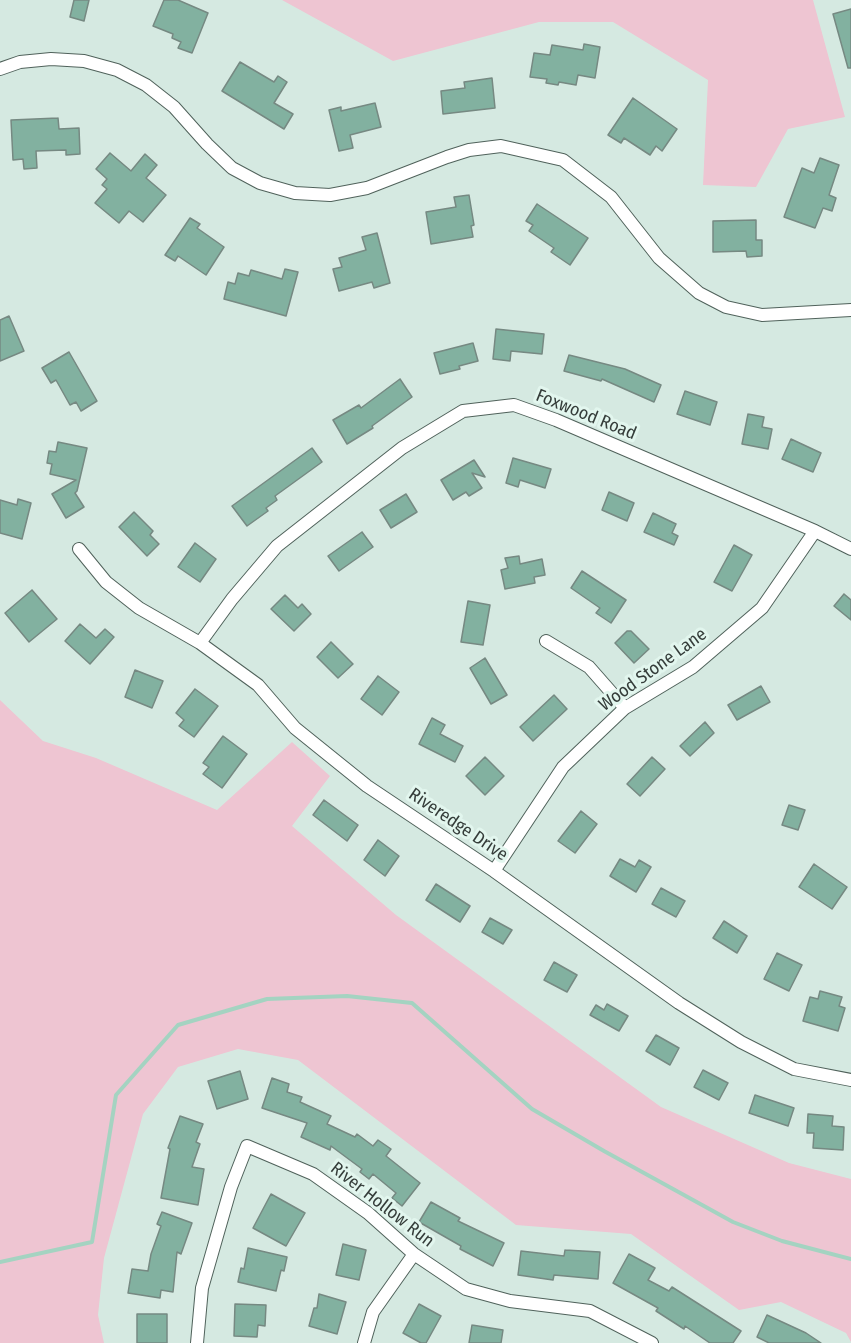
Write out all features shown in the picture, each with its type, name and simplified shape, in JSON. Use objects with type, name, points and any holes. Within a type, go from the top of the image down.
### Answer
[{"type":"street","points":[[0,69],[20,62],[51,59],[84,61],[117,70],[146,85],[174,107],[232,168],[260,183],[295,193],[330,195],[367,188],[447,157],[470,150],[501,146],[563,160],[586,175],[611,197],[659,258],[699,293],[726,307],[762,315],[851,310]]},
{"type":"street","name":"Foxwood Road","points":[[200,643],[232,599],[277,546],[402,448],[463,411],[514,405],[556,420],[815,531],[851,549]]},
{"type":"street","name":"Wood Stone Lane","points":[[494,871],[564,767],[625,708],[693,668],[762,608],[815,531]]},
{"type":"street","name":"Riveredge Drive","points":[[79,549],[106,582],[139,608],[200,643],[258,685],[296,728],[340,766],[494,871],[679,1003],[741,1042],[794,1069],[851,1080]]},
{"type":"street","points":[[546,641],[589,667],[625,708]]},
{"type":"street","name":"River Hollow Run","points":[[197,1343],[202,1288],[231,1187],[247,1146],[313,1174],[368,1214],[414,1254],[466,1289],[510,1301],[590,1311],[652,1343]]},
{"type":"street","points":[[364,1343],[373,1312],[414,1254]]},
{"type":"shaded area","points":[[282,0],[813,0],[845,117],[788,129],[756,187],[703,185],[708,80],[613,22],[539,22],[393,61]]},
{"type":"shaded area","points":[[0,700],[43,741],[96,758],[217,810],[292,742],[330,776],[292,826],[396,915],[661,1107],[789,1163],[851,1179],[851,1342],[846,1333],[781,1302],[739,1310],[631,1234],[516,1225],[298,1060],[238,1049],[178,1067],[143,1114],[104,1258],[98,1315],[104,1343],[0,1343]]},
{"type":"building","points":[[74,0],[89,0],[84,21],[70,17]]},
{"type":"building","points":[[164,0],[178,0],[208,13],[192,53],[178,48],[181,42],[172,38],[173,34],[153,26]]},
{"type":"building","points":[[851,9],[851,68],[848,68],[833,14]]},
{"type":"building","points":[[584,44],[600,47],[595,78],[578,75],[576,85],[559,82],[558,85],[546,83],[547,79],[530,77],[534,53],[550,55],[552,45],[583,50]]},
{"type":"building","points":[[240,62],[274,82],[278,76],[287,82],[274,103],[293,114],[284,129],[222,91]]},
{"type":"building","points":[[492,78],[495,108],[443,114],[441,91],[465,88],[464,82]]},
{"type":"building","points":[[633,98],[677,129],[662,151],[656,146],[650,155],[624,138],[621,143],[608,135]]},
{"type":"building","points":[[375,103],[381,127],[350,135],[353,148],[339,151],[329,110],[341,107],[341,111]]},
{"type":"building","points":[[58,118],[59,129],[79,128],[80,154],[66,155],[66,150],[36,151],[37,168],[24,169],[23,159],[13,160],[11,120]]},
{"type":"building","points":[[110,153],[131,171],[145,154],[157,165],[146,178],[166,195],[143,222],[129,211],[119,223],[95,203],[107,189],[102,185],[107,179],[96,169]]},
{"type":"building","points":[[820,158],[839,165],[829,195],[836,198],[832,211],[823,208],[815,228],[784,217],[802,168],[814,173]]},
{"type":"building","points":[[469,195],[474,225],[471,226],[473,237],[431,244],[426,212],[456,207],[454,197]]},
{"type":"building","points":[[537,204],[588,238],[570,265],[551,252],[554,248],[529,231],[533,225],[526,221]]},
{"type":"building","points":[[190,218],[200,224],[197,228],[224,247],[206,275],[178,256],[175,261],[165,255]]},
{"type":"building","points":[[756,220],[756,240],[762,240],[762,256],[747,257],[746,251],[713,252],[713,221]]},
{"type":"building","points":[[377,233],[390,283],[374,288],[372,282],[339,291],[333,269],[342,267],[339,258],[366,250],[362,237]]},
{"type":"building","points":[[285,269],[298,272],[286,316],[224,299],[228,282],[235,284],[238,273],[249,276],[251,270],[282,279]]},
{"type":"building","points":[[9,316],[24,351],[0,361],[0,320]]},
{"type":"building","points":[[496,329],[544,334],[542,354],[511,351],[510,361],[493,359]]},
{"type":"building","points":[[473,343],[478,361],[440,374],[434,353]]},
{"type":"building","points":[[69,352],[97,401],[81,411],[76,402],[70,405],[56,380],[51,383],[42,368]]},
{"type":"building","points":[[569,355],[625,369],[661,385],[654,402],[602,379],[601,381],[564,371]]},
{"type":"building","points":[[400,379],[412,397],[372,426],[373,428],[347,444],[333,420],[359,405],[361,408]]},
{"type":"building","points":[[685,391],[717,402],[710,425],[677,414]]},
{"type":"building","points":[[748,414],[764,417],[762,427],[772,429],[768,449],[742,444]]},
{"type":"building","points":[[791,439],[821,453],[813,472],[782,459]]},
{"type":"building","points":[[58,442],[87,448],[75,493],[84,507],[66,518],[52,494],[76,480],[50,474],[52,464],[47,463],[49,451],[56,452]]},
{"type":"building","points":[[312,448],[322,462],[275,496],[277,500],[266,508],[268,511],[247,526],[232,506]]},
{"type":"building","points":[[513,458],[551,469],[545,488],[520,480],[518,487],[506,483]]},
{"type":"building","points":[[474,460],[485,477],[472,473],[482,488],[469,496],[466,492],[453,500],[441,480]]},
{"type":"building","points":[[609,492],[634,503],[627,521],[602,510]]},
{"type":"building","points":[[406,494],[417,512],[391,528],[380,510]]},
{"type":"building","points":[[18,499],[31,503],[22,539],[0,533],[0,500],[17,505]]},
{"type":"building","points":[[134,512],[153,531],[150,535],[159,544],[147,556],[119,527]]},
{"type":"building","points":[[653,513],[676,524],[672,533],[678,536],[674,545],[644,532]]},
{"type":"building","points":[[362,532],[373,547],[339,571],[328,556]]},
{"type":"building","points":[[195,543],[216,559],[200,582],[178,567]]},
{"type":"building","points":[[734,545],[752,555],[732,591],[714,582]]},
{"type":"building","points":[[519,556],[520,564],[542,559],[545,575],[534,577],[535,583],[505,589],[501,570],[508,568],[505,558]]},
{"type":"building","points":[[582,571],[626,600],[611,623],[596,613],[600,608],[571,588]]},
{"type":"building","points":[[32,590],[57,619],[29,642],[5,613]]},
{"type":"building","points":[[844,594],[851,600],[851,620],[834,606]]},
{"type":"building","points":[[285,595],[298,608],[302,604],[311,614],[294,631],[271,609]]},
{"type":"building","points":[[468,601],[490,605],[483,645],[461,642]]},
{"type":"building","points":[[80,624],[96,638],[105,629],[114,637],[90,664],[65,641]]},
{"type":"building","points":[[627,631],[631,631],[649,649],[634,663],[615,643]]},
{"type":"building","points":[[331,642],[353,664],[338,678],[317,657]]},
{"type":"building","points":[[485,658],[507,695],[491,704],[470,668]]},
{"type":"building","points":[[135,670],[163,681],[152,708],[125,697]]},
{"type":"building","points":[[378,676],[399,692],[382,715],[361,699]]},
{"type":"building","points":[[761,686],[770,702],[737,720],[728,705]]},
{"type":"building","points":[[195,689],[218,706],[194,737],[179,726],[184,720],[176,713]]},
{"type":"building","points":[[554,695],[567,709],[533,741],[520,727]]},
{"type":"building","points":[[432,718],[445,725],[440,734],[463,746],[455,762],[419,744]]},
{"type":"building","points":[[705,722],[714,733],[690,756],[680,746]]},
{"type":"building","points":[[223,736],[247,754],[222,788],[203,774],[209,767],[203,763]]},
{"type":"building","points":[[485,757],[504,776],[485,795],[466,776]]},
{"type":"building","points":[[652,757],[665,769],[640,796],[627,784]]},
{"type":"building","points":[[324,800],[358,825],[347,841],[313,815]]},
{"type":"building","points":[[789,805],[805,810],[798,830],[782,825]]},
{"type":"building","points":[[581,811],[597,824],[575,853],[558,841]]},
{"type":"building","points":[[378,840],[399,856],[385,876],[364,860]]},
{"type":"building","points":[[620,859],[635,867],[639,860],[651,867],[636,892],[610,876]]},
{"type":"building","points":[[814,864],[847,887],[832,909],[799,887]]},
{"type":"building","points":[[436,884],[470,906],[460,922],[426,900]]},
{"type":"building","points":[[661,888],[685,901],[676,917],[652,904]]},
{"type":"building","points":[[490,918],[512,930],[503,944],[482,932]]},
{"type":"building","points":[[724,921],[747,936],[737,953],[713,938]]},
{"type":"building","points":[[777,953],[802,965],[789,991],[764,979]]},
{"type":"building","points":[[554,962],[577,975],[567,992],[544,980]]},
{"type":"building","points":[[820,991],[842,997],[839,1006],[845,1008],[838,1031],[803,1021],[810,997],[818,999]]},
{"type":"building","points":[[607,1004],[628,1016],[619,1031],[590,1015],[596,1005],[604,1010]]},
{"type":"building","points":[[656,1035],[679,1048],[670,1065],[646,1051]]},
{"type":"building","points":[[703,1070],[728,1083],[719,1100],[694,1087]]},
{"type":"building","points":[[240,1071],[248,1099],[217,1109],[208,1081]]},
{"type":"building","points":[[272,1078],[289,1084],[287,1092],[302,1097],[300,1102],[331,1116],[327,1124],[355,1137],[357,1134],[373,1146],[378,1140],[391,1149],[386,1156],[420,1183],[402,1206],[392,1198],[396,1193],[373,1174],[369,1179],[360,1172],[362,1169],[331,1146],[330,1150],[301,1137],[307,1123],[262,1108]]},
{"type":"building","points":[[755,1095],[794,1108],[788,1126],[749,1113]]},
{"type":"building","points":[[808,1114],[833,1116],[832,1126],[844,1127],[843,1150],[813,1148],[814,1133],[807,1133]]},
{"type":"building","points":[[180,1116],[203,1124],[196,1142],[200,1144],[192,1167],[204,1169],[198,1205],[161,1198],[170,1149],[168,1148]]},
{"type":"building","points":[[271,1194],[305,1213],[286,1246],[253,1228]]},
{"type":"building","points":[[431,1202],[460,1218],[458,1221],[504,1243],[493,1266],[460,1249],[461,1246],[419,1222]]},
{"type":"building","points":[[162,1212],[192,1223],[181,1254],[177,1252],[173,1292],[161,1290],[160,1298],[128,1293],[132,1269],[148,1271],[151,1254],[161,1226],[157,1224]]},
{"type":"building","points":[[343,1244],[366,1250],[359,1280],[336,1275]]},
{"type":"building","points":[[248,1248],[287,1257],[276,1291],[238,1282],[241,1268],[244,1269]]},
{"type":"building","points":[[565,1250],[600,1252],[598,1279],[554,1275],[553,1280],[518,1275],[521,1251],[564,1256]]},
{"type":"building","points":[[629,1254],[655,1268],[648,1280],[669,1291],[672,1287],[741,1331],[733,1343],[710,1343],[685,1326],[684,1329],[656,1311],[658,1308],[613,1283]]},
{"type":"building","points":[[319,1294],[346,1302],[337,1334],[309,1326],[314,1308],[317,1308]]},
{"type":"building","points":[[235,1304],[266,1305],[265,1326],[258,1325],[257,1337],[234,1336]]},
{"type":"building","points":[[419,1304],[441,1316],[426,1343],[421,1343],[403,1333]]},
{"type":"building","points":[[137,1314],[167,1314],[167,1343],[137,1343]]},
{"type":"building","points":[[767,1315],[806,1333],[821,1343],[769,1343],[757,1337]]},
{"type":"building","points":[[472,1325],[503,1330],[501,1343],[469,1343]]},
{"type":"waterway","points":[[0,1262],[92,1242],[116,1095],[178,1025],[267,999],[347,996],[412,1003],[532,1109],[604,1151],[733,1222],[782,1241],[851,1259]]}]
